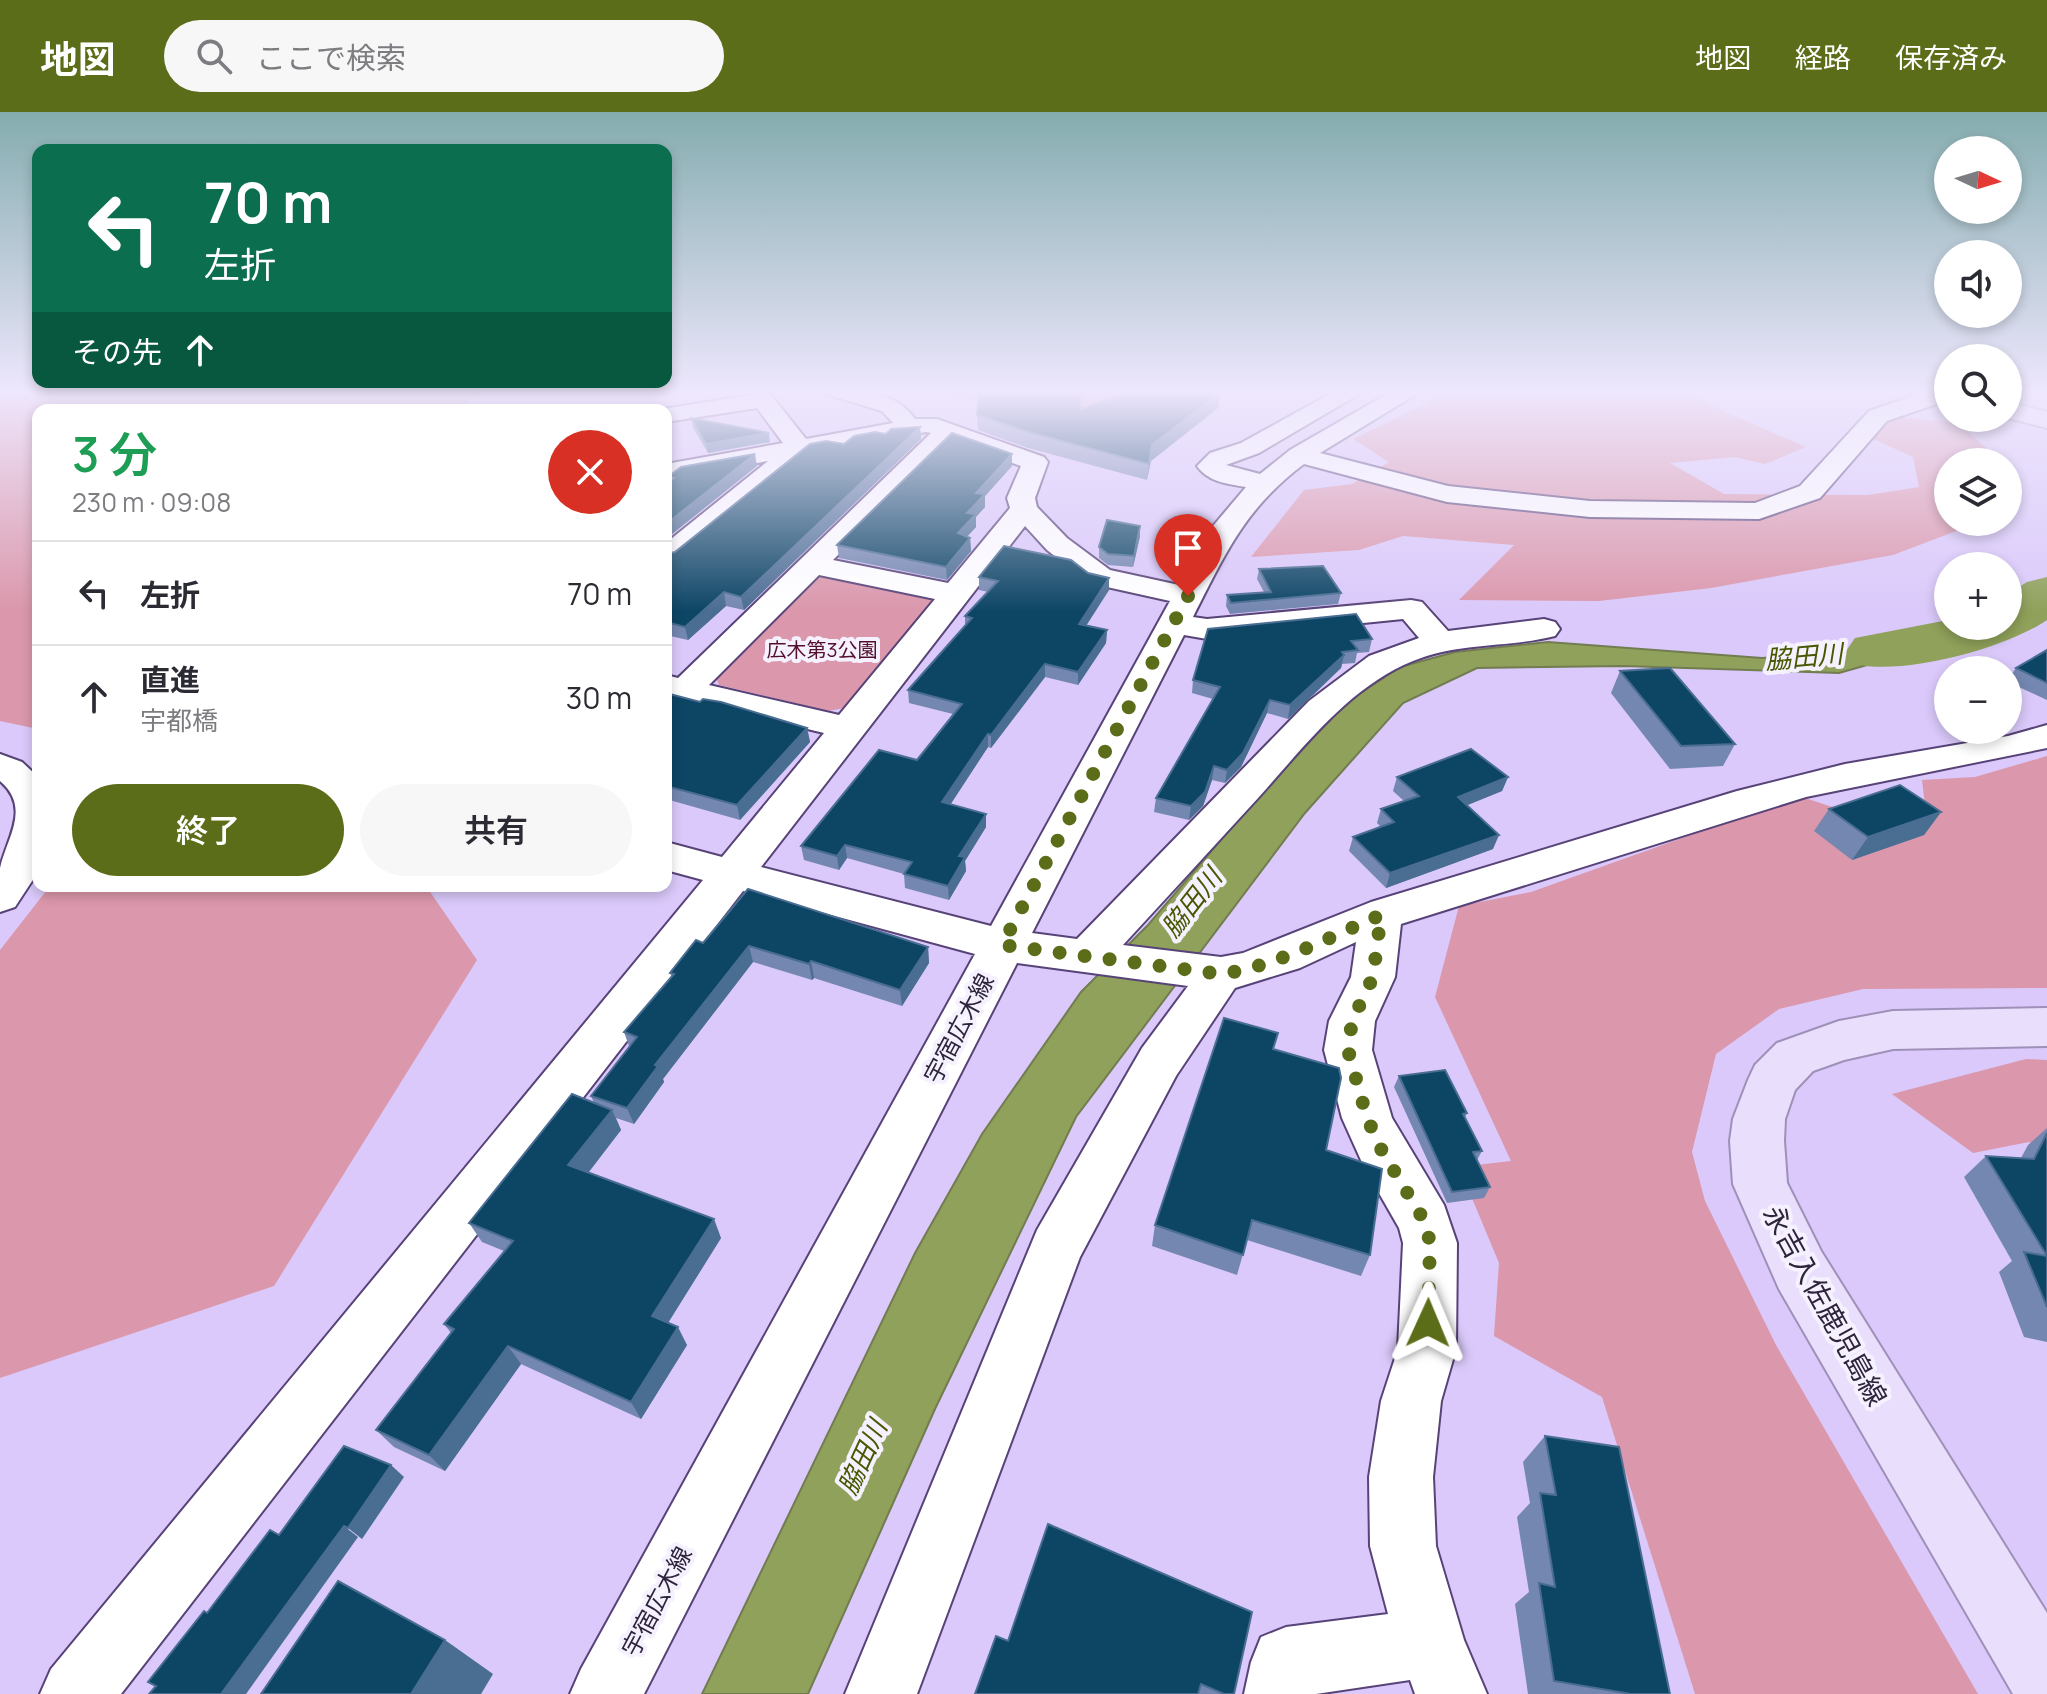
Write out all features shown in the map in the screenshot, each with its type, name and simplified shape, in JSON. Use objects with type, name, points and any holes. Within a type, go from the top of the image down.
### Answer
[{"type":"main road","name":"永吉入佐鹿児島線","points":[[2047,1027],[1893,1030],[1839,1041],[1795,1057],[1773,1080],[1759,1119],[1757,1141],[1760,1184],[1800,1270],[2047,1681]]},
{"type":"street","points":[[672,471],[712,464]]},
{"type":"street","points":[[672,552],[781,464]]},
{"type":"street","points":[[676,687],[813,565],[915,464]]},
{"type":"street","points":[[1034,464],[1021,498],[1024,509],[1057,544],[1100,577],[1181,610],[1207,629],[1411,609],[1441,643]]},
{"type":"street","points":[[1212,464],[1210,466],[1224,475],[1263,483]]},
{"type":"street","name":"宇宿広木線","points":[[606,1694],[1222,532],[1244,502],[1288,464]]},
{"type":"street","points":[[1332,464],[1447,494],[1590,509],[1732,513],[1759,511],[1810,492],[1834,464]]},
{"type":"street","points":[[76,1694],[1024,509]]},
{"type":"street","points":[[813,565],[955,594]]},
{"type":"street","points":[[1094,956],[1321,708],[1360,675],[1383,662],[1441,643],[1489,633],[1544,629]]},
{"type":"street","points":[[676,687],[848,728]]},
{"type":"street","points":[[672,858],[1002,945],[1220,971],[1381,915],[1753,799],[1843,776],[1941,758],[1997,752],[2047,736]]},
{"type":"street","points":[[0,765],[21,779],[32,798]]},
{"type":"street","points":[[0,897],[27,854],[32,838]]},
{"type":"street","points":[[1280,1694],[1286,1662],[1440,1668],[1403,1546],[1401,1477],[1411,1401],[1427,1349],[1430,1243],[1425,1222],[1382,1151],[1367,1118],[1348,1050],[1352,1021],[1373,977],[1381,915]]},
{"type":"street","points":[[881,1694],[1056,1248],[1159,1062],[1220,971]]},
{"type":"green space","points":[[0,464],[32,464],[32,728],[0,721]]},
{"type":"green space","points":[[1386,464],[1671,464],[1724,494],[1868,495],[1919,487],[1914,464],[1934,464],[1934,536],[1943,536],[1893,555],[1711,588],[1599,601],[1459,600],[1514,545],[1403,536],[1359,550],[1251,557],[1304,490],[1352,484]]},
{"type":"green space","name":"広木第3公園","points":[[832,572],[932,593],[937,601],[850,707],[828,711],[719,685],[715,675],[812,576]]},
{"type":"green space","points":[[2047,756],[2047,988],[1863,989],[1779,1009],[1716,1054],[1692,1152],[1705,1201],[1776,1345],[1978,1694],[1695,1694],[1602,1397],[1494,1336],[1499,1263],[1459,1167],[1511,1161],[1435,997],[1459,906],[1531,892],[1769,807],[1805,798],[1890,826],[1926,813],[1922,780],[1975,777]]},
{"type":"green space","points":[[45,892],[430,892],[477,960],[274,1286],[0,1378],[0,950]]},
{"type":"green space","points":[[2026,1059],[2047,1060],[2047,1148],[2029,1142],[1973,1153],[1892,1094]]},
{"type":"water","points":[[1934,638],[1956,640],[1839,673],[1623,666],[1477,668],[1403,703],[1305,813],[1076,1117],[935,1409],[808,1694],[702,1694],[915,1253],[982,1134],[1081,992],[1148,925],[1329,714],[1400,667],[1455,652],[1548,642],[1762,658],[1840,653]]},
{"type":"building","points":[[743,464],[672,519],[672,474],[681,467]]},
{"type":"building","points":[[785,464],[881,464],[741,597],[724,592],[685,627],[672,624],[672,553]]},
{"type":"building","points":[[920,464],[1003,464],[976,493],[985,494],[967,513],[976,514],[958,533],[970,538],[946,567],[837,545]]},
{"type":"building","points":[[1107,520],[1140,526],[1134,556],[1108,554],[1099,547]]},
{"type":"building","points":[[1004,546],[1071,560],[1088,573],[1109,578],[1079,624],[1107,630],[1078,672],[1045,664],[991,735],[988,734],[942,802],[986,814],[959,856],[965,857],[948,886],[904,874],[912,862],[845,845],[837,856],[801,846],[879,750],[917,760],[962,704],[908,690],[972,618],[965,616],[998,581],[979,577]]},
{"type":"building","points":[[1323,566],[1341,593],[1231,603],[1227,595],[1271,592],[1259,569]]},
{"type":"building","points":[[1356,614],[1372,639],[1351,641],[1358,650],[1342,652],[1344,655],[1290,705],[1270,700],[1243,753],[1227,770],[1214,766],[1205,792],[1191,806],[1156,798],[1220,687],[1193,680],[1208,629]]},
{"type":"building","points":[[2047,650],[2047,683],[2022,671],[2022,665]]},
{"type":"building","points":[[1670,668],[1735,744],[1681,746],[1620,671]]},
{"type":"building","points":[[672,695],[700,702],[703,699],[721,702],[807,728],[737,805],[672,788]]},
{"type":"building","points":[[1471,749],[1508,777],[1458,797],[1499,835],[1390,873],[1353,837],[1394,822],[1381,809],[1419,796],[1397,777]]},
{"type":"building","points":[[1900,785],[1941,812],[1868,837],[1829,809]]},
{"type":"building","points":[[748,889],[928,947],[900,990],[811,961],[809,964],[749,946],[655,1065],[658,1066],[627,1108],[591,1096],[637,1037],[624,1032],[674,974],[670,973],[696,940],[703,943]]},
{"type":"building","points":[[1224,1018],[1278,1033],[1273,1049],[1339,1068],[1341,1078],[1326,1150],[1382,1169],[1370,1255],[1252,1220],[1243,1255],[1155,1225]]},
{"type":"building","points":[[1445,1070],[1482,1151],[1473,1152],[1490,1187],[1452,1192],[1399,1076]]},
{"type":"building","points":[[572,1094],[612,1110],[568,1165],[714,1219],[652,1316],[678,1327],[631,1402],[508,1346],[429,1455],[376,1430],[454,1329],[444,1324],[513,1241],[469,1223]]},
{"type":"building","points":[[2047,1133],[2047,1256],[1986,1156],[2034,1159]]},
{"type":"building","points":[[2024,1252],[2047,1256],[2047,1307]]},
{"type":"building","points":[[1545,1436],[1619,1447],[1670,1694],[1631,1694],[1554,1681],[1539,1583],[1555,1587],[1540,1493],[1556,1495]]},
{"type":"building","points":[[344,1446],[391,1465],[348,1528],[344,1526],[221,1694],[149,1694],[156,1686],[148,1682],[204,1611],[207,1613],[270,1530],[279,1535]]},
{"type":"building","points":[[1048,1524],[1252,1612],[1234,1694],[1224,1694],[1201,1684],[1198,1694],[975,1694],[996,1636],[1008,1641]]},
{"type":"building","points":[[338,1581],[445,1640],[411,1694],[261,1694]]},
{"type":"waterway","name":"脇田川","points":[[2022,611],[2047,594]]},
{"type":"waterway","name":"脇田川","points":[[1876,651],[1942,640]]},
{"type":"route","points":[[1188,596],[1002,945],[1221,974],[1244,971],[1287,956],[1381,915],[1373,977],[1352,1021],[1348,1050],[1367,1118],[1382,1151],[1425,1222],[1430,1243],[1428,1323]]}]
